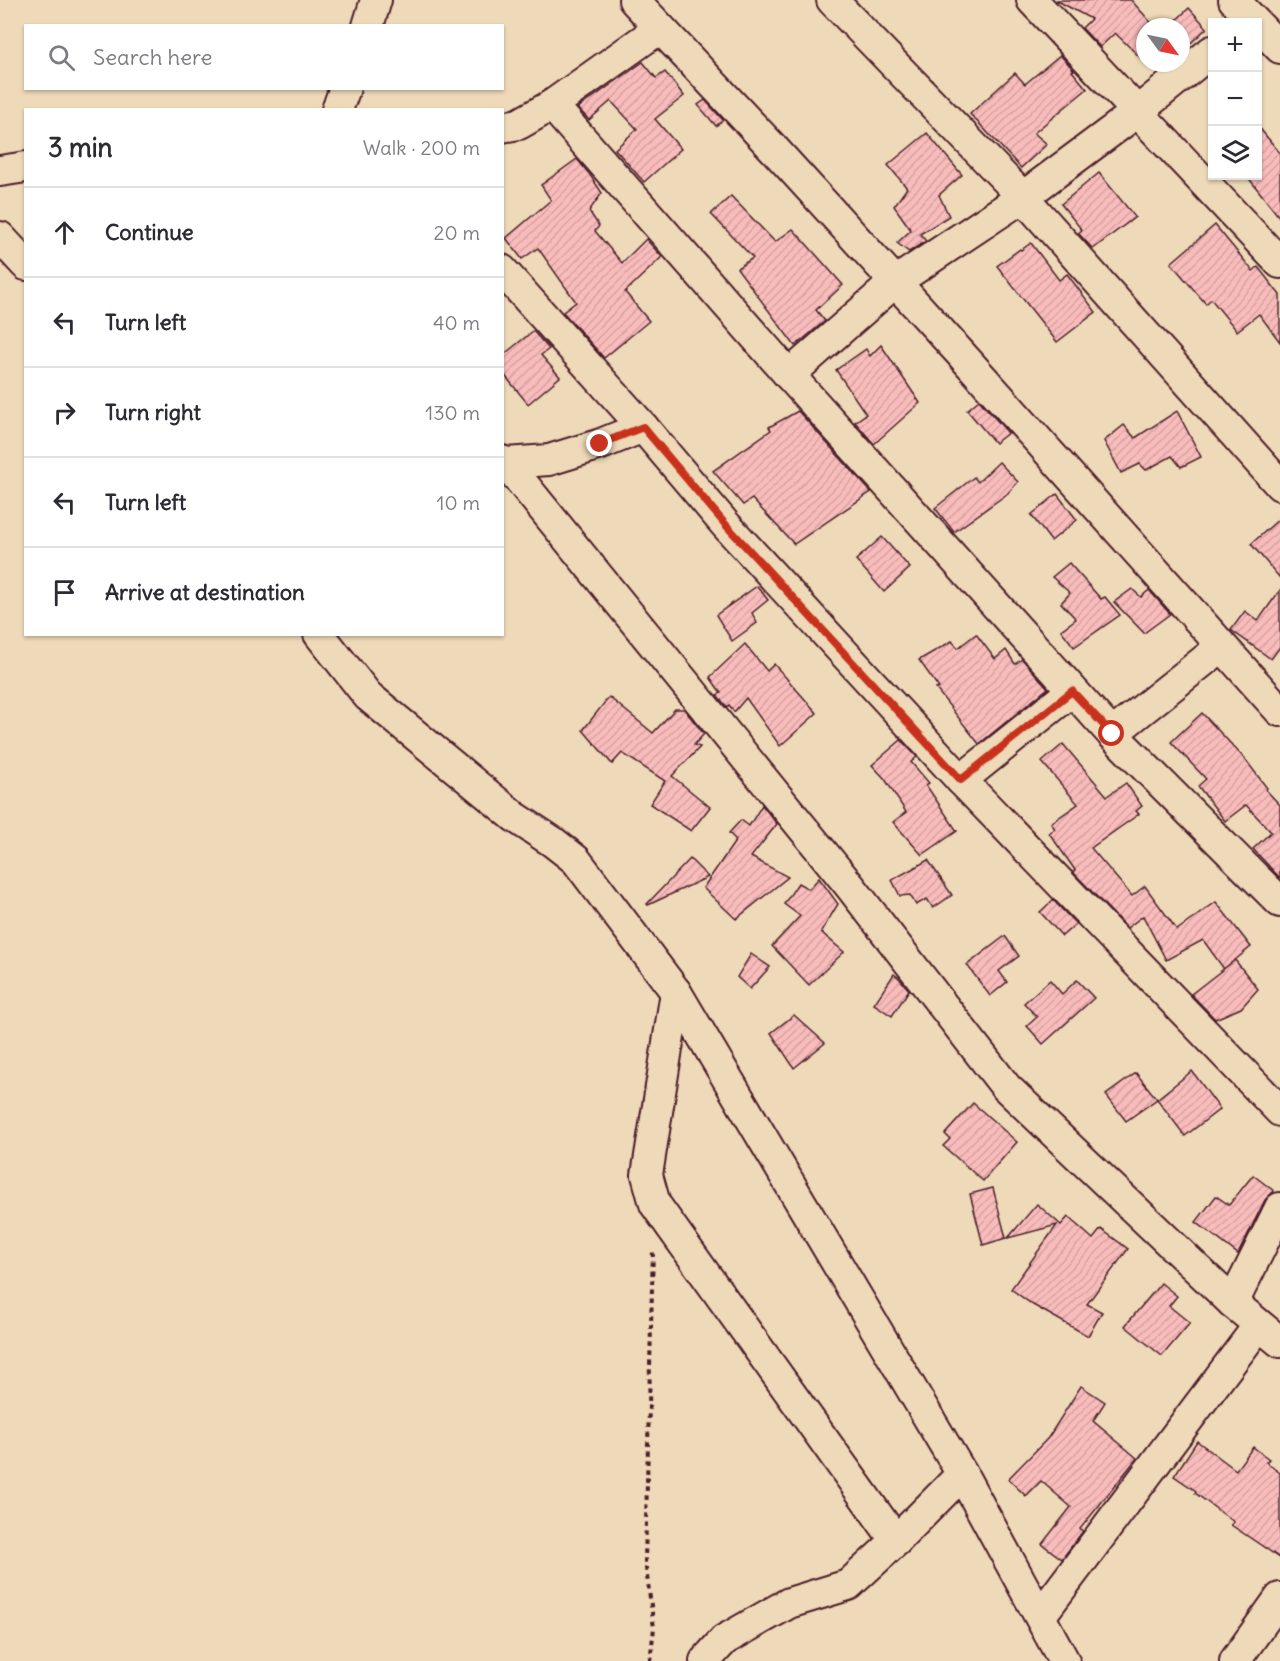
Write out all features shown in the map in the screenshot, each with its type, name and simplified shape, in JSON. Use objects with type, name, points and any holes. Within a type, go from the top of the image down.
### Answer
[{"type":"street","points":[[369,24],[376,0]]},
{"type":"street","points":[[634,0],[895,282],[1221,647],[1270,688],[1280,711]]},
{"type":"street","points":[[832,0],[1023,197],[1280,485]]},
{"type":"street","points":[[1032,0],[1280,263]]},
{"type":"street","points":[[504,127],[519,124],[552,105],[660,28]]},
{"type":"street","points":[[1262,31],[1280,48]]},
{"type":"street","points":[[789,375],[895,282],[1023,197],[1208,54]]},
{"type":"street","points":[[338,108],[344,90]]},
{"type":"street","points":[[552,105],[789,375],[1072,691],[1280,902]]},
{"type":"street","points":[[0,171],[24,167]]},
{"type":"street","points":[[0,237],[24,263]]},
{"type":"street","points":[[504,272],[643,427],[725,524],[961,780],[1280,1111]]},
{"type":"street","points":[[504,462],[549,460],[643,427]]},
{"type":"street","points":[[504,462],[850,886],[1006,1088],[1233,1303],[1270,1333],[1041,1615]]},
{"type":"street","points":[[321,636],[368,696],[515,818],[576,860],[676,992],[962,1473],[1064,1661]]},
{"type":"street","points":[[1112,734],[1221,647]]},
{"type":"street","points":[[961,780],[1072,691]]},
{"type":"street","points":[[676,992],[646,1175],[655,1204],[896,1541]]},
{"type":"street","points":[[1233,1303],[1280,1208]]},
{"type":"street","points":[[705,1661],[724,1640],[789,1603],[848,1586],[896,1541],[962,1473]]},
{"type":"street","points":[[1235,1661],[1280,1598]]},
{"type":"path","points":[[650,1661],[654,1628],[645,1561],[655,1204]]},
{"type":"building","points":[[1056,0],[1131,0],[1147,18],[1136,18],[1136,53],[1115,33],[1100,47],[1082,28],[1091,19]]},
{"type":"building","points":[[1189,8],[1207,28],[1190,44],[1190,18],[1178,18]]},
{"type":"building","points":[[1060,55],[1087,89],[1034,133],[1047,144],[1021,168],[970,114],[1015,73],[1025,84]]},
{"type":"building","points":[[643,62],[656,78],[665,72],[684,96],[655,119],[681,149],[644,182],[615,149],[637,129],[611,101],[589,120],[578,108]]},
{"type":"building","points":[[705,100],[723,120],[716,126],[698,105]]},
{"type":"building","points":[[1262,131],[1280,153],[1280,218],[1250,180],[1262,180]]},
{"type":"building","points":[[927,133],[962,175],[939,195],[949,216],[920,234],[926,241],[909,252],[897,243],[911,230],[894,206],[907,188],[888,165]]},
{"type":"building","points":[[577,159],[602,193],[589,211],[599,226],[595,231],[622,263],[646,239],[662,257],[625,292],[649,321],[604,358],[563,312],[576,302],[538,248],[522,259],[506,238],[551,200],[541,185]]},
{"type":"building","points":[[1099,173],[1135,217],[1093,249],[1078,233],[1082,230],[1061,204]]},
{"type":"building","points":[[731,196],[775,242],[793,229],[843,285],[816,310],[825,321],[795,346],[737,268],[753,258],[711,214]]},
{"type":"building","points":[[1215,225],[1253,271],[1258,267],[1280,295],[1280,342],[1259,314],[1237,331],[1211,299],[1206,304],[1171,263]]},
{"type":"building","points":[[1031,243],[1059,280],[1067,274],[1096,312],[1057,342],[997,266]]},
{"type":"building","points":[[533,331],[549,349],[541,355],[560,377],[528,404],[504,374],[504,354]]},
{"type":"building","points":[[881,345],[920,403],[874,444],[855,422],[866,414],[836,370],[866,349],[870,356]]},
{"type":"building","points":[[979,400],[1008,433],[995,443],[967,410]]},
{"type":"building","points":[[798,411],[871,492],[794,544],[752,499],[743,505],[713,471],[771,430],[769,427]]},
{"type":"building","points":[[1177,411],[1201,457],[1181,467],[1172,456],[1146,470],[1140,464],[1121,473],[1104,441],[1124,425],[1135,438]]},
{"type":"building","points":[[999,462],[1018,482],[1007,494],[954,532],[935,508],[974,477],[978,482]]},
{"type":"building","points":[[1057,494],[1077,520],[1051,541],[1031,515]]},
{"type":"building","points":[[1280,518],[1280,578],[1251,544]]},
{"type":"building","points":[[882,537],[910,568],[884,592],[856,560]]},
{"type":"building","points":[[1069,563],[1101,599],[1105,597],[1120,615],[1074,647],[1061,630],[1076,619],[1061,603],[1070,593],[1052,577]]},
{"type":"building","points":[[757,586],[768,600],[752,613],[757,623],[732,641],[716,615]]},
{"type":"building","points":[[1132,589],[1141,597],[1149,590],[1170,614],[1144,633],[1114,602]]},
{"type":"building","points":[[1280,590],[1280,647],[1271,659],[1231,630],[1245,611],[1258,621]]},
{"type":"building","points":[[976,634],[995,659],[1006,650],[1015,664],[1022,659],[1048,688],[979,744],[936,689],[939,688],[919,660],[952,641],[958,648]]},
{"type":"building","points":[[745,644],[767,671],[774,664],[817,713],[780,746],[746,698],[734,712],[717,695],[721,693],[710,677]]},
{"type":"building","points":[[609,697],[653,733],[675,709],[684,709],[704,734],[694,745],[700,747],[672,776],[710,807],[691,831],[650,804],[665,781],[622,753],[612,764],[583,730]]},
{"type":"building","points":[[1202,713],[1245,759],[1267,788],[1266,790],[1280,805],[1280,878],[1253,849],[1271,832],[1246,805],[1225,821],[1198,786],[1206,779],[1171,742]]},
{"type":"building","points":[[901,740],[917,757],[911,762],[929,783],[926,785],[957,831],[922,855],[893,822],[906,812],[885,779],[872,765]]},
{"type":"building","points":[[1063,744],[1107,796],[1126,783],[1142,806],[1136,811],[1139,814],[1091,848],[1132,896],[1145,886],[1177,930],[1216,902],[1251,947],[1224,969],[1203,940],[1166,960],[1143,916],[1127,928],[1073,872],[1075,870],[1049,833],[1055,829],[1051,823],[1078,804],[1042,762]]},
{"type":"building","points":[[762,805],[777,824],[751,857],[788,877],[736,919],[703,888],[736,840],[729,833],[741,820],[749,826]]},
{"type":"building","points":[[690,859],[708,877],[648,905],[647,904]]},
{"type":"building","points":[[928,860],[952,895],[933,908],[927,899],[916,905],[910,895],[900,896],[892,880]]},
{"type":"building","points":[[819,878],[838,904],[821,932],[844,952],[809,985],[772,946],[800,916],[784,904],[798,883],[809,889]]},
{"type":"building","points":[[1053,900],[1076,924],[1062,936],[1040,912]]},
{"type":"building","points":[[1005,936],[1019,956],[999,971],[1007,982],[990,996],[967,965]]},
{"type":"building","points":[[751,954],[770,967],[750,989],[737,977]]},
{"type":"building","points":[[1235,960],[1258,989],[1241,1008],[1215,1019],[1191,994]]},
{"type":"building","points":[[894,974],[909,990],[892,1016],[874,1004]]},
{"type":"building","points":[[1050,980],[1062,994],[1077,980],[1094,998],[1043,1044],[1027,1026],[1037,1017],[1024,1003]]},
{"type":"building","points":[[794,1015],[825,1043],[794,1068],[771,1033]]},
{"type":"building","points":[[1192,1071],[1220,1109],[1185,1136],[1157,1099]]},
{"type":"building","points":[[1136,1073],[1157,1099],[1126,1121],[1106,1095]]},
{"type":"building","points":[[973,1103],[1017,1142],[983,1181],[943,1146],[950,1139],[945,1134]]},
{"type":"building","points":[[1253,1175],[1274,1191],[1265,1200],[1238,1254],[1196,1222],[1216,1196],[1229,1205]]},
{"type":"building","points":[[993,1188],[1006,1238],[983,1245],[970,1194]]},
{"type":"building","points":[[1037,1204],[1061,1225],[1068,1217],[1093,1239],[1101,1229],[1128,1249],[1087,1304],[1102,1312],[1088,1336],[1033,1305],[1011,1289],[1057,1225],[1008,1238]]},
{"type":"building","points":[[1161,1283],[1177,1296],[1169,1306],[1190,1323],[1162,1356],[1125,1326]]},
{"type":"building","points":[[1081,1386],[1105,1402],[1093,1421],[1137,1458],[1080,1529],[1083,1531],[1062,1559],[1042,1544],[1071,1507],[1041,1481],[1026,1496],[1008,1479],[1048,1438]]},
{"type":"building","points":[[1197,1441],[1236,1470],[1253,1447],[1269,1459],[1266,1462],[1280,1473],[1280,1558],[1231,1525],[1234,1522],[1174,1476]]},
{"type":"route","points":[[600,444],[643,427],[725,524],[961,780],[1072,691],[1112,734]]}]
